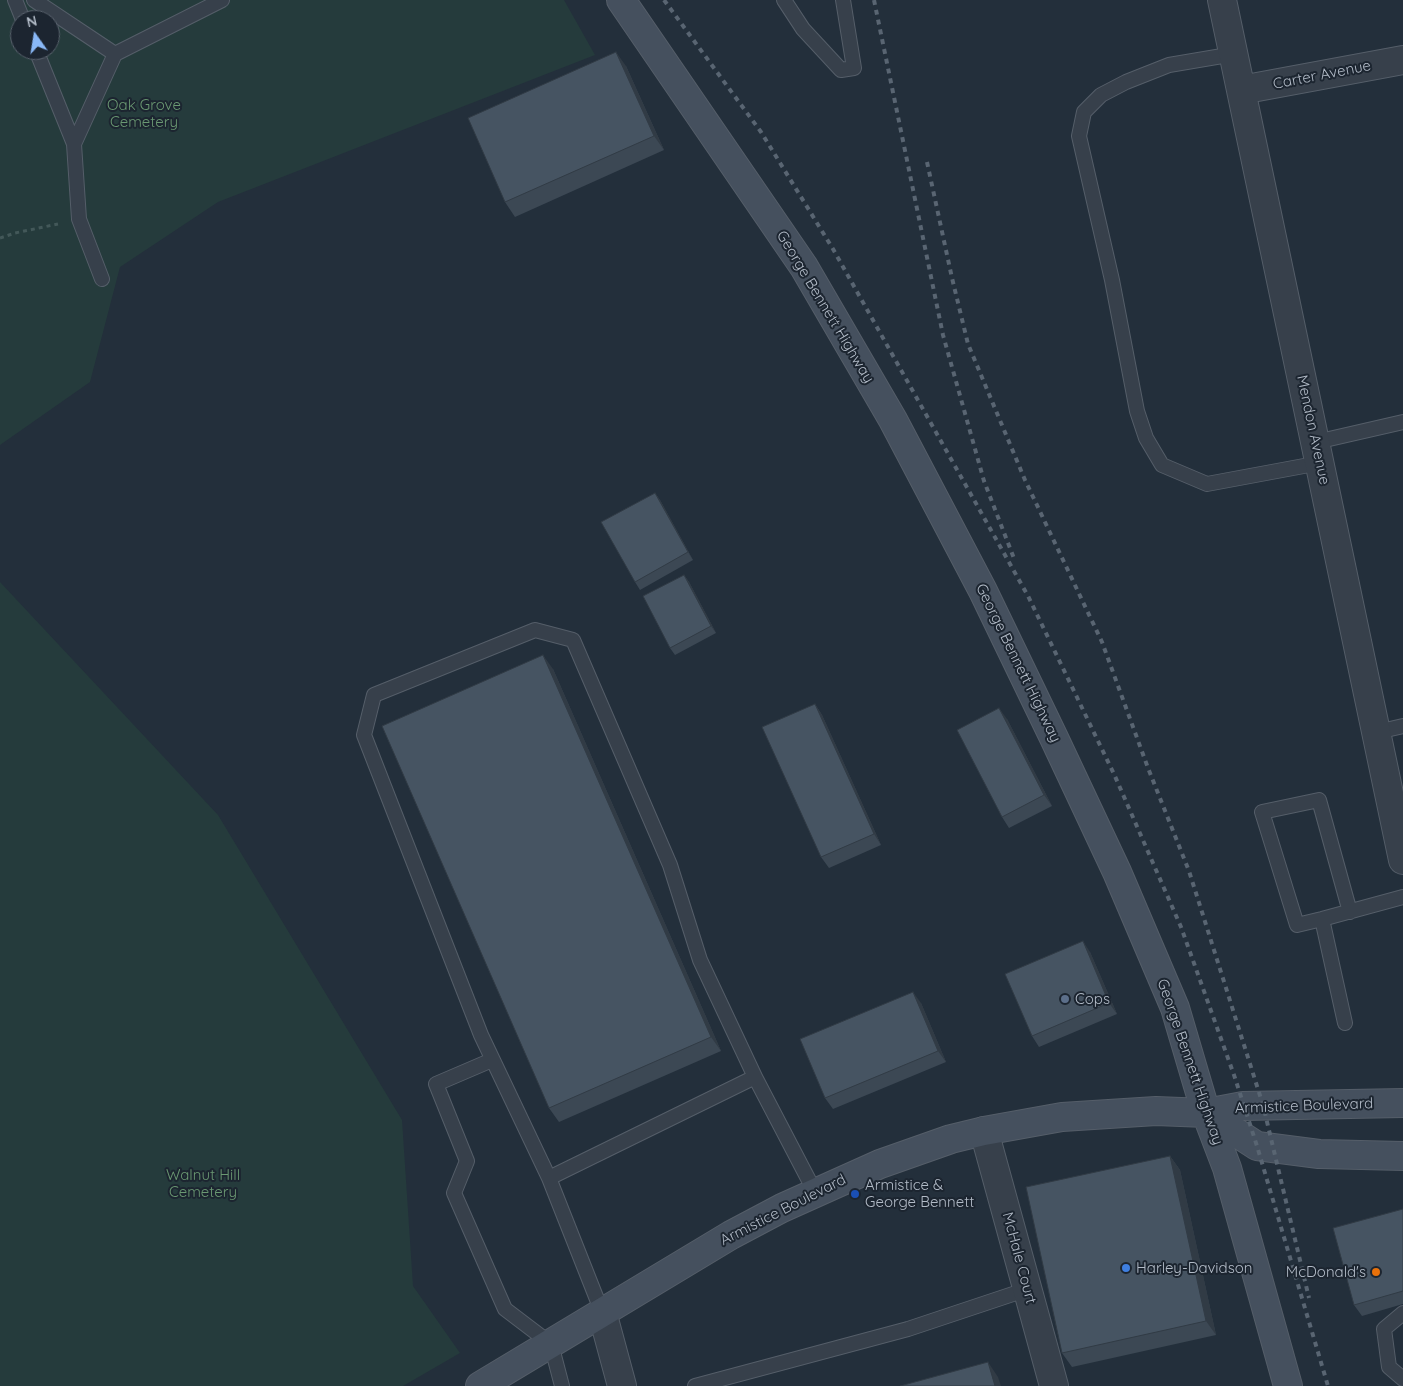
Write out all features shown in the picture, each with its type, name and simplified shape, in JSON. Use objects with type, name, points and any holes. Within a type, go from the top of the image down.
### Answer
[{"type":"main road","name":"George Bennett Highway","points":[[621,0],[804,267],[893,420],[979,583],[1121,881],[1175,1008],[1206,1114],[1227,1168],[1288,1386]]},
{"type":"main road","name":"Armistice Boulevard","points":[[480,1386],[731,1235],[815,1192],[880,1164],[951,1139],[1062,1117],[1156,1111],[1206,1114],[1244,1106],[1403,1104]]},
{"type":"main road","name":"Armistice Boulevard","points":[[1206,1114],[1257,1146],[1319,1154],[1403,1156]]},
{"type":"street","name":"Mendon Avenue","points":[[1222,0],[1318,452],[1390,729],[1403,860]]},
{"type":"street","name":"Carter Avenue","points":[[1241,90],[1403,60]]},
{"type":"street","name":"McHale Court","points":[[984,1131],[1054,1386]]},
{"type":"street","points":[[602,1312],[622,1386]]},
{"type":"lane","points":[[34,0],[115,54]]},
{"type":"lane","points":[[74,144],[115,54],[222,0]]},
{"type":"lane","points":[[784,0],[803,29],[842,70],[854,68],[843,0]]},
{"type":"lane","points":[[1234,54],[1169,65],[1126,82],[1101,95],[1084,112],[1079,136],[1112,280],[1137,411],[1146,438],[1162,465],[1207,484],[1318,452],[1403,422]]},
{"type":"lane","points":[[40,60],[74,144],[79,220],[102,279]]},
{"type":"lane","points":[[602,1312],[549,1178],[492,1060],[364,735],[374,695],[535,630],[573,640],[670,865],[700,960],[755,1077],[815,1192]]},
{"type":"lane","points":[[1350,912],[1319,800],[1262,812],[1297,925],[1350,912],[1403,898]]},
{"type":"lane","points":[[1322,919],[1345,1023]]},
{"type":"lane","points":[[492,1060],[436,1084],[467,1161],[454,1193],[505,1309],[551,1344],[562,1386]]},
{"type":"lane","points":[[549,1178],[755,1077]]},
{"type":"lane","points":[[695,1386],[908,1329],[1028,1289]]},
{"type":"lane","points":[[1403,1313],[1384,1329],[1389,1367],[1403,1379]]},
{"type":"path","points":[[0,238],[15,233],[79,220]]},
{"type":"green space","name":"Oak Grove Cemetery","points":[[0,0],[564,0],[595,55],[218,202],[120,267],[90,382],[0,445]]},
{"type":"green space","name":"Walnut Hill Cemetery","points":[[0,582],[218,815],[402,1120],[413,1286],[460,1353],[403,1386],[0,1386]]},
{"type":"building","points":[[616,52],[654,136],[505,202],[468,118]]},
{"type":"building","points":[[655,493],[688,552],[635,582],[601,522]]},
{"type":"building","points":[[684,575],[711,626],[670,648],[643,596]]},
{"type":"building","points":[[543,655],[711,1037],[549,1108],[382,726]]},
{"type":"building","points":[[815,704],[874,834],[821,857],[762,727]]},
{"type":"building","points":[[999,708],[1044,795],[1002,817],[957,730]]},
{"type":"building","name":"Cops","points":[[1083,941],[1109,1003],[1032,1036],[1005,974]]},
{"type":"building","points":[[913,992],[938,1051],[825,1098],[800,1039]]},
{"type":"building","name":"Harley-Davidson","points":[[1170,1156],[1206,1321],[1062,1353],[1026,1187]]},
{"type":"building","name":"McDonald's","points":[[1403,1209],[1403,1291],[1354,1305],[1333,1228]]},
{"type":"building","points":[[988,1362],[995,1386],[900,1386]]},
{"type":"railway","points":[[664,0],[761,132],[833,249],[1028,596],[1114,774],[1181,927],[1234,1075],[1328,1386]]},
{"type":"railway","points":[[874,0],[943,335],[984,481],[1015,561]]},
{"type":"railway","points":[[927,162],[968,344],[1025,480],[1102,642],[1148,768],[1189,871],[1263,1105],[1309,1298]]},
{"type":"place","name":"Cops","points":[[1065,999]]},
{"type":"place","name":"Armistice & George Bennett","points":[[855,1194]]},
{"type":"place","name":"Harley-Davidson","points":[[1126,1268]]},
{"type":"place","name":"McDonald's","points":[[1376,1272]]}]
